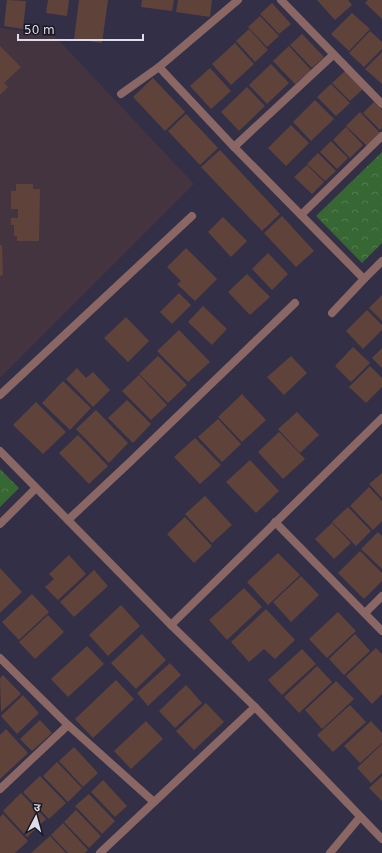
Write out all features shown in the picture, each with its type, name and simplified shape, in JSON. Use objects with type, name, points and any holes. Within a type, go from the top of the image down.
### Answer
[{"type":"street","points":[[121,94],[159,67],[238,0]]},
{"type":"street","points":[[280,0],[382,104]]},
{"type":"street","points":[[234,147],[333,55]]},
{"type":"street","points":[[159,67],[234,147],[364,279]]},
{"type":"street","points":[[301,215],[382,136]]},
{"type":"street","points":[[0,395],[192,216]]},
{"type":"street","points":[[332,313],[382,260]]},
{"type":"street","points":[[68,520],[294,303]]},
{"type":"street","points":[[171,625],[382,418]]},
{"type":"street","points":[[0,451],[171,625],[255,707],[382,839]]},
{"type":"street","points":[[0,524],[36,488]]},
{"type":"street","points":[[275,522],[382,631]]},
{"type":"street","points":[[364,613],[382,596]]},
{"type":"street","points":[[0,658],[68,725],[154,802]]},
{"type":"street","points":[[100,853],[255,707]]},
{"type":"street","points":[[0,789],[68,725]]},
{"type":"street","points":[[330,853],[360,817]]},
{"type":"shaded area","points":[[0,28],[54,35],[194,184],[0,378]]},
{"type":"green space","points":[[382,152],[382,243],[362,263],[316,216]]},
{"type":"green space","points":[[0,469],[19,488],[0,507]]},
{"type":"building","points":[[7,0],[26,1],[23,29],[4,26]]},
{"type":"building","points":[[48,0],[69,0],[67,16],[46,13]]},
{"type":"building","points":[[79,0],[108,0],[102,43],[74,39]]},
{"type":"building","points":[[142,0],[174,0],[172,11],[141,7]]},
{"type":"building","points":[[178,0],[212,0],[210,17],[176,12]]},
{"type":"building","points":[[317,0],[348,0],[352,5],[335,20]]},
{"type":"building","points":[[368,0],[382,0],[382,19],[365,3]]},
{"type":"building","points":[[272,3],[291,24],[279,34],[260,14]]},
{"type":"building","points":[[352,13],[370,29],[349,51],[331,34]]},
{"type":"building","points":[[260,16],[279,36],[267,47],[248,27]]},
{"type":"building","points":[[249,29],[268,50],[255,62],[236,41]]},
{"type":"building","points":[[370,31],[382,42],[382,49],[364,67],[349,53]]},
{"type":"building","points":[[302,34],[324,57],[312,68],[290,45]]},
{"type":"building","points":[[235,43],[254,64],[231,85],[212,64]]},
{"type":"building","points":[[0,46],[21,67],[4,83],[8,87],[0,95]]},
{"type":"building","points":[[289,46],[311,70],[295,84],[273,61]]},
{"type":"building","points":[[382,52],[382,84],[365,69]]},
{"type":"building","points":[[271,64],[289,83],[267,104],[249,85]]},
{"type":"building","points":[[210,68],[231,91],[211,109],[190,86]]},
{"type":"building","points":[[345,71],[363,89],[350,101],[332,83]]},
{"type":"building","points":[[153,78],[185,112],[165,131],[133,97]]},
{"type":"building","points":[[331,84],[350,103],[336,116],[317,97]]},
{"type":"building","points":[[247,87],[265,106],[239,131],[221,112]]},
{"type":"building","points":[[315,100],[334,119],[311,141],[293,122]]},
{"type":"building","points":[[374,102],[382,110],[382,128],[380,130],[363,113]]},
{"type":"building","points":[[360,112],[380,133],[367,146],[346,126]]},
{"type":"building","points":[[186,114],[218,148],[200,165],[168,131]]},
{"type":"building","points":[[291,125],[309,143],[286,166],[268,148]]},
{"type":"building","points":[[346,127],[363,145],[350,158],[333,140]]},
{"type":"building","points":[[331,141],[348,158],[337,169],[320,152]]},
{"type":"building","points":[[220,150],[280,214],[262,231],[201,167]]},
{"type":"building","points":[[318,153],[336,171],[325,181],[307,164]]},
{"type":"building","points":[[307,165],[324,182],[312,194],[294,177]]},
{"type":"building","points":[[16,184],[33,184],[33,189],[40,189],[39,241],[17,241],[17,236],[14,236],[14,225],[11,225],[11,218],[18,218],[18,209],[11,209],[11,191],[16,191]]},
{"type":"building","points":[[282,216],[314,251],[296,267],[264,233]]},
{"type":"building","points":[[223,217],[247,241],[231,257],[208,232]]},
{"type":"building","points":[[0,245],[2,245],[3,275],[0,276]]},
{"type":"building","points":[[186,248],[217,279],[195,301],[177,284],[181,281],[167,267]]},
{"type":"building","points":[[268,253],[288,274],[272,290],[252,269]]},
{"type":"building","points":[[247,274],[270,297],[250,315],[228,292]]},
{"type":"building","points":[[179,293],[191,305],[172,324],[160,312]]},
{"type":"building","points":[[382,295],[382,321],[369,308]]},
{"type":"building","points":[[203,306],[227,329],[212,345],[188,322]]},
{"type":"building","points":[[367,310],[382,325],[382,330],[363,349],[346,331]]},
{"type":"building","points":[[126,317],[149,341],[128,362],[104,338]]},
{"type":"building","points":[[179,330],[210,362],[188,382],[157,351]]},
{"type":"building","points":[[353,347],[370,363],[351,382],[335,366]]},
{"type":"building","points":[[382,348],[382,368],[372,358]]},
{"type":"building","points":[[158,356],[187,385],[168,403],[139,374]]},
{"type":"building","points":[[291,356],[307,373],[284,395],[267,377]]},
{"type":"building","points":[[370,366],[382,378],[382,387],[366,403],[349,387]]},
{"type":"building","points":[[77,368],[86,378],[93,372],[110,390],[93,407],[66,379]]},
{"type":"building","points":[[139,375],[167,405],[151,420],[122,391]]},
{"type":"building","points":[[63,381],[91,408],[70,430],[42,403]]},
{"type":"building","points":[[242,394],[266,420],[242,442],[218,417]]},
{"type":"building","points":[[127,400],[151,424],[133,443],[108,418]]},
{"type":"building","points":[[36,402],[66,432],[43,454],[13,425]]},
{"type":"building","points":[[96,410],[128,443],[109,463],[76,429]]},
{"type":"building","points":[[297,412],[319,435],[300,453],[278,429]]},
{"type":"building","points":[[218,419],[241,444],[222,462],[198,437]]},
{"type":"building","points":[[279,432],[305,459],[283,479],[258,452]]},
{"type":"building","points":[[78,435],[108,466],[89,484],[59,453]]},
{"type":"building","points":[[195,438],[221,465],[200,484],[174,457]]},
{"type":"building","points":[[250,460],[279,491],[256,513],[226,482]]},
{"type":"building","points":[[382,473],[382,498],[369,484]]},
{"type":"building","points":[[369,487],[382,501],[382,521],[373,530],[350,506]]},
{"type":"building","points":[[205,496],[232,525],[212,543],[185,514]]},
{"type":"building","points":[[348,507],[371,531],[356,546],[332,522]]},
{"type":"building","points":[[185,517],[212,546],[194,563],[167,534]]},
{"type":"building","points":[[332,523],[351,543],[334,559],[315,539]]},
{"type":"building","points":[[378,532],[382,536],[382,569],[361,549]]},
{"type":"building","points":[[360,551],[382,573],[382,581],[364,599],[338,573]]},
{"type":"building","points":[[278,553],[300,575],[268,605],[247,582]]},
{"type":"building","points":[[69,555],[86,574],[58,600],[45,587],[54,579],[49,574]]},
{"type":"building","points":[[0,568],[22,592],[0,613]]},
{"type":"building","points":[[94,570],[108,586],[74,617],[60,602]]},
{"type":"building","points":[[301,576],[319,595],[291,622],[273,602]]},
{"type":"building","points":[[244,588],[262,607],[227,640],[209,620]]},
{"type":"building","points":[[32,594],[49,612],[19,640],[2,622]]},
{"type":"building","points":[[121,605],[140,626],[108,656],[89,635]]},
{"type":"building","points":[[266,609],[295,640],[275,659],[264,649],[249,662],[231,642]]},
{"type":"building","points":[[338,612],[356,631],[327,658],[309,639]]},
{"type":"building","points":[[48,615],[64,632],[35,659],[19,642]]},
{"type":"building","points":[[142,634],[166,660],[136,689],[111,663]]},
{"type":"building","points":[[355,634],[370,651],[344,675],[329,659]]},
{"type":"building","points":[[87,646],[104,664],[68,697],[51,679]]},
{"type":"building","points":[[376,648],[382,654],[382,694],[372,704],[346,676]]},
{"type":"building","points":[[302,649],[316,664],[282,695],[268,680]]},
{"type":"building","points":[[170,663],[181,675],[148,706],[137,693]]},
{"type":"building","points":[[317,666],[332,682],[299,713],[284,697]]},
{"type":"building","points":[[3,675],[21,694],[1,712],[0,678]]},
{"type":"building","points":[[116,680],[134,699],[93,738],[75,719]]},
{"type":"building","points":[[336,681],[354,699],[322,729],[305,710]]},
{"type":"building","points":[[186,685],[202,703],[175,728],[159,711]]},
{"type":"building","points":[[23,695],[39,713],[17,734],[1,716]]},
{"type":"building","points":[[206,703],[224,722],[194,750],[176,731]]},
{"type":"building","points":[[350,705],[366,722],[333,752],[317,735]]},
{"type":"building","points":[[40,720],[52,733],[32,751],[20,739]]},
{"type":"building","points":[[146,721],[163,739],[131,769],[114,751]]},
{"type":"building","points":[[371,721],[382,733],[382,743],[360,763],[344,746]]},
{"type":"building","points":[[6,729],[28,753],[0,779],[0,735]]},
{"type":"building","points":[[382,744],[382,773],[371,783],[357,768]]},
{"type":"building","points":[[74,747],[98,773],[83,787],[59,761]]},
{"type":"building","points":[[57,762],[82,788],[68,802],[43,776]]},
{"type":"building","points":[[40,776],[66,803],[49,819],[23,792]]},
{"type":"building","points":[[382,776],[382,801],[369,788]]},
{"type":"building","points":[[103,780],[127,806],[115,817],[91,792]]},
{"type":"building","points":[[21,793],[46,819],[27,837],[3,811]]},
{"type":"building","points":[[89,794],[115,821],[102,834],[75,806]]},
{"type":"building","points":[[76,810],[101,836],[89,848],[64,822]]},
{"type":"building","points":[[3,814],[28,841],[15,853],[0,853],[0,817]]},
{"type":"building","points":[[63,823],[88,850],[85,853],[68,853],[51,835]]},
{"type":"building","points":[[50,836],[66,853],[31,853]]}]
